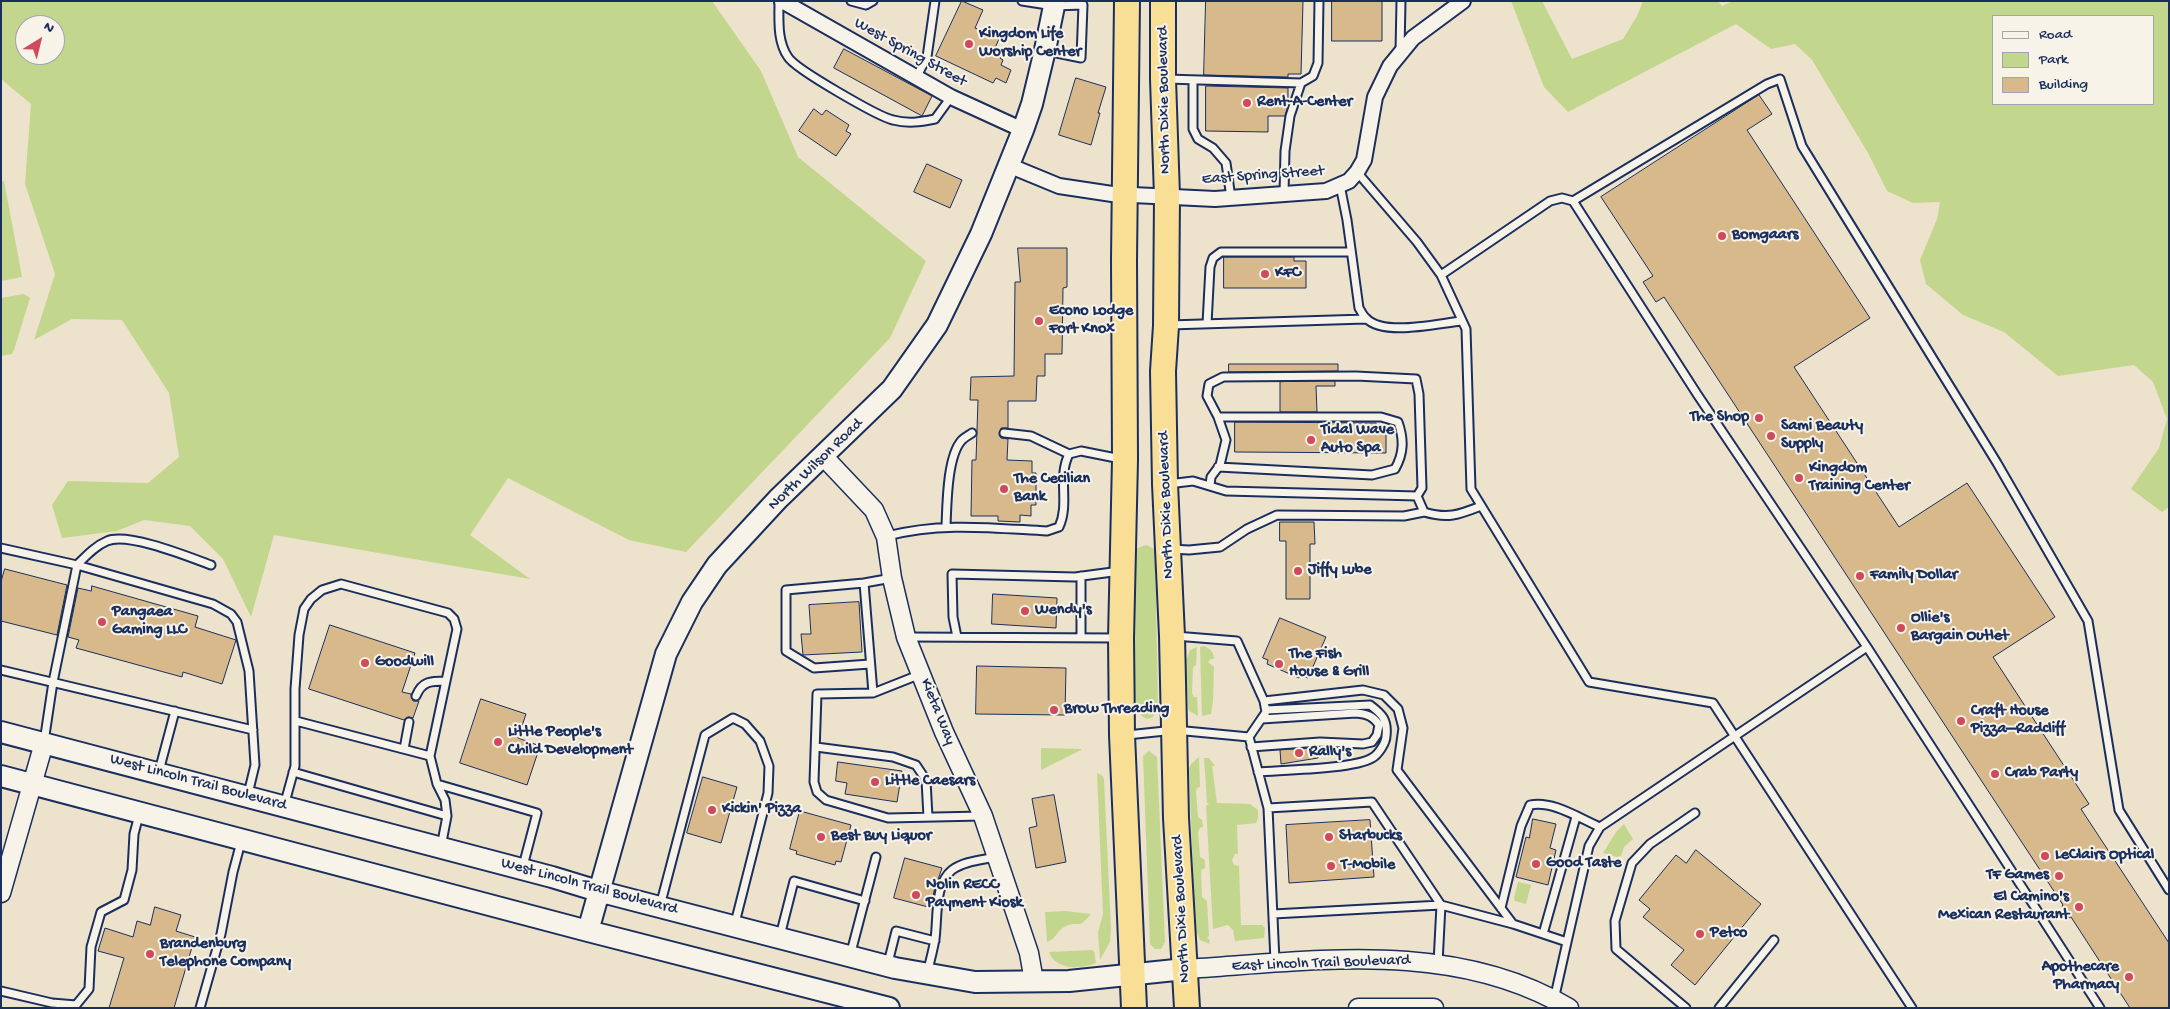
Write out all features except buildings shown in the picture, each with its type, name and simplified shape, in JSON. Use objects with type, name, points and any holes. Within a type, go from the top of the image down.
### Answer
[{"type":"highway","points":[[1127,1],[1125,460],[1121,638],[1122,735],[1134,1008]]},
{"type":"highway","name":"North Dixie Boulevard","points":[[1164,1],[1163,79],[1167,196],[1166,326],[1163,371],[1165,484],[1172,636],[1176,818],[1187,1008]]},
{"type":"main road","name":"North Wilson Road","points":[[588,932],[666,654],[692,602],[717,565],[778,499],[892,389],[932,333],[981,234],[1023,130],[1046,50],[1054,4]]},
{"type":"main road","name":"West Lincoln Trail Boulevard","points":[[1,732],[887,966],[975,982],[1069,981],[1132,976],[1185,969]]},
{"type":"main road","points":[[1,776],[588,932],[888,1008]]},
{"type":"street","name":"West Spring Street","points":[[780,1],[951,96],[1023,130]]},
{"type":"street","points":[[1357,172],[1364,160],[1375,97],[1390,66],[1400,52],[1414,38],[1463,1]]},
{"type":"street","points":[[1008,166],[1059,186],[1093,192],[1167,196]]},
{"type":"street","name":"East Spring Street","points":[[1167,196],[1231,198],[1326,191],[1349,181],[1357,172]]},
{"type":"street","name":"Kieta Way","points":[[823,456],[874,510],[886,537],[892,578],[906,637],[944,732],[983,816],[1029,952],[1034,981]]},
{"type":"street","points":[[1,893],[34,784],[44,743]]},
{"type":"street","name":"East Lincoln Trail Boulevard","points":[[1185,969],[1358,960],[1438,962],[1490,973],[1516,982],[1558,1005]]},
{"type":"street","points":[[1359,1008],[1434,1008]]},
{"type":"lane","points":[[780,1],[780,42],[788,58],[803,72],[892,120],[915,123],[935,119],[951,96]]},
{"type":"lane","points":[[851,1],[866,5],[873,1]]},
{"type":"lane","points":[[917,76],[927,58],[935,1]]},
{"type":"lane","points":[[1022,1],[1083,5],[1081,58],[1046,50]]},
{"type":"lane","points":[[1163,79],[1301,83],[1313,76],[1318,63],[1319,1]]},
{"type":"lane","points":[[1400,52],[1401,1]]},
{"type":"lane","points":[[1573,201],[1767,84],[1780,79],[1802,146],[1997,463],[2088,621],[2119,810],[2169,890]]},
{"type":"lane","points":[[1193,80],[1192,129],[1198,139],[1213,148],[1226,163],[1231,198]]},
{"type":"lane","points":[[1284,194],[1285,151],[1289,125],[1301,83]]},
{"type":"lane","points":[[1357,172],[1417,242],[1441,275],[1462,320],[1466,329],[1471,489],[1588,682],[1713,703],[1912,1008]]},
{"type":"lane","points":[[1340,185],[1359,308],[1366,319]]},
{"type":"lane","points":[[1441,275],[1550,201],[1562,198],[1573,201],[1683,373],[1867,647],[2100,1008]]},
{"type":"lane","points":[[1207,324],[1210,267],[1213,258],[1221,252],[1351,252]]},
{"type":"lane","points":[[1166,326],[1366,319],[1378,325],[1391,328],[1462,320]]},
{"type":"lane","points":[[1210,485],[1211,477],[1218,467],[1226,440],[1218,417],[1207,396],[1209,384],[1222,377],[1356,376],[1416,379],[1419,394],[1422,488],[1417,496]]},
{"type":"lane","points":[[1218,417],[1381,417],[1398,422],[1403,434],[1402,456],[1395,469],[1372,475],[1218,467]]},
{"type":"lane","points":[[1004,432],[1031,436],[1069,454],[1081,451],[1125,460]]},
{"type":"lane","points":[[946,526],[949,481],[956,451],[962,440],[972,433]]},
{"type":"lane","points":[[886,537],[916,529],[946,526],[1046,531],[1059,527],[1064,516],[1063,465],[1069,454]]},
{"type":"lane","points":[[1165,484],[1193,480],[1226,491],[1417,496]]},
{"type":"lane","points":[[1417,496],[1424,512]]},
{"type":"lane","points":[[1168,549],[1189,550],[1220,547],[1247,529],[1277,515],[1404,516],[1424,512],[1440,517],[1457,516],[1481,506]]},
{"type":"lane","points":[[44,743],[53,682],[77,565],[92,550],[108,540],[120,539],[134,540],[211,565]]},
{"type":"lane","points":[[1,548],[77,565],[213,604],[231,614],[237,622],[249,671],[255,765],[248,797]]},
{"type":"lane","points":[[957,637],[952,617],[952,574],[1081,576],[1122,571]]},
{"type":"lane","points":[[1081,576],[1081,638]]},
{"type":"lane","points":[[870,664],[814,668],[786,651],[786,590],[864,583],[892,578]]},
{"type":"lane","points":[[864,583],[872,693]]},
{"type":"lane","points":[[284,806],[293,772],[296,721],[295,690],[304,609],[311,599],[322,590],[341,584],[448,613],[454,619],[457,629],[430,756],[437,784],[445,800],[447,816],[441,848]]},
{"type":"lane","points":[[1172,636],[1237,642],[1264,701],[1266,710],[1249,737],[1268,808],[1275,964]]},
{"type":"lane","points":[[906,637],[1121,638]]},
{"type":"lane","points":[[1558,1005],[1568,942],[1589,846],[1600,827],[1867,647]]},
{"type":"lane","points":[[1,670],[252,730]]},
{"type":"lane","points":[[921,674],[872,693],[817,694],[814,782],[817,792],[826,800],[888,818],[983,816]]},
{"type":"lane","points":[[416,696],[420,686],[426,683],[446,681]]},
{"type":"lane","points":[[1264,701],[1363,690],[1384,695],[1398,709],[1403,728],[1397,770],[1513,924]]},
{"type":"lane","points":[[1258,772],[1320,768],[1364,762],[1374,758],[1386,739],[1386,720],[1380,712],[1370,705],[1266,710]]},
{"type":"lane","points":[[158,773],[175,711]]},
{"type":"lane","points":[[1251,747],[1320,742],[1363,744],[1372,742],[1377,735],[1379,726],[1374,718],[1366,714],[1356,713],[1262,718]]},
{"type":"lane","points":[[660,906],[705,735],[733,718],[745,724],[760,741],[769,766],[768,793],[734,926]]},
{"type":"lane","points":[[296,721],[430,756]]},
{"type":"lane","points":[[404,749],[409,722]]},
{"type":"lane","points":[[1122,735],[1174,730],[1249,737]]},
{"type":"lane","points":[[816,747],[893,757],[916,765],[926,780],[928,817]]},
{"type":"lane","points":[[293,772],[447,816]]},
{"type":"lane","points":[[437,784],[536,813],[522,869]]},
{"type":"lane","points":[[1268,808],[1372,802],[1441,905],[1438,962]]},
{"type":"lane","points":[[1501,908],[1522,826],[1530,805],[1539,803],[1600,827]]},
{"type":"lane","points":[[1,991],[52,1003],[78,1006],[89,989],[91,947],[102,912],[124,900],[132,870],[134,834],[139,812]]},
{"type":"lane","points":[[1686,1008],[1616,949],[1614,921],[1632,863],[1650,844],[1695,813]]},
{"type":"lane","points":[[1543,934],[1576,817]]},
{"type":"lane","points":[[200,1008],[221,934],[233,872],[242,840]]},
{"type":"lane","points":[[850,956],[876,857]]},
{"type":"lane","points":[[927,974],[935,941],[939,895],[944,878],[953,869],[967,863],[997,857]]},
{"type":"lane","points":[[779,938],[794,881],[865,901]]},
{"type":"lane","points":[[1273,914],[1441,905],[1513,924],[1568,942]]},
{"type":"lane","points":[[887,966],[896,931],[935,941]]},
{"type":"lane","points":[[1718,1008],[1774,940]]},
{"type":"green space","points":[[1,1],[712,1],[761,71],[798,157],[926,261],[890,338],[686,552],[629,540],[508,478],[470,535],[530,579],[274,535],[251,617],[223,559],[190,526],[144,520],[117,531],[62,538],[52,505],[68,481],[148,483],[179,457],[169,393],[122,320],[72,319],[34,340],[55,274],[25,184],[31,104],[1,79]]},
{"type":"green space","points":[[1511,1],[1542,1],[1572,59],[1623,39],[1637,16],[1643,1],[1718,1],[1722,6],[1733,1],[2169,1],[2169,507],[2162,512],[2131,489],[2159,448],[2167,419],[2153,382],[2134,365],[2058,376],[2004,332],[1963,315],[1926,284],[1920,260],[1937,219],[1940,202],[1913,203],[1887,191],[1868,153],[1812,60],[1795,44],[1771,49],[1736,24],[1568,112],[1544,87]]},
{"type":"green space","points":[[4,181],[22,277],[1,281],[1,182]]},
{"type":"green space","points":[[24,294],[30,298],[14,350],[12,354],[1,356],[1,298]]},
{"type":"green space","points":[[1146,545],[1155,549],[1158,705],[1153,717],[1148,719],[1140,713],[1135,700],[1131,633],[1135,549]]},
{"type":"green space","points":[[1204,646],[1210,650],[1214,657],[1214,659],[1208,662],[1214,667],[1211,714],[1202,716],[1200,647]]},
{"type":"green space","points":[[1197,647],[1196,665],[1193,667],[1192,693],[1194,697],[1197,697],[1198,716],[1189,711],[1186,661],[1190,650]]},
{"type":"green space","points":[[1041,748],[1081,749],[1081,750],[1041,770]]},
{"type":"green space","points":[[1149,751],[1157,757],[1165,942],[1161,949],[1155,949],[1150,944],[1143,756]]},
{"type":"green space","points":[[1199,757],[1200,787],[1196,791],[1198,817],[1202,820],[1203,827],[1198,832],[1200,857],[1205,860],[1205,868],[1201,870],[1202,897],[1207,901],[1209,936],[1207,939],[1209,939],[1210,944],[1200,940],[1195,928],[1189,769],[1191,764]]},
{"type":"green space","points":[[1204,758],[1209,758],[1215,766],[1212,766],[1217,803],[1250,804],[1258,810],[1256,823],[1237,825],[1238,854],[1235,854],[1232,860],[1234,865],[1239,866],[1241,925],[1262,925],[1265,928],[1264,938],[1235,941],[1233,930],[1228,925],[1213,929],[1206,806],[1209,804],[1207,803]]},
{"type":"green space","points":[[1097,773],[1103,776],[1104,780],[1111,929],[1110,942],[1100,960],[1098,932],[1103,914]]},
{"type":"green space","points":[[1624,824],[1633,839],[1624,847],[1621,856],[1617,857],[1603,853],[1616,832]]},
{"type":"green space","points":[[1518,882],[1531,885],[1526,904],[1515,901]]},
{"type":"green space","points":[[1066,911],[1091,914],[1080,924],[1070,924],[1063,927],[1053,939],[1047,942],[1045,912]]},
{"type":"green space","points":[[1094,951],[1096,963],[1076,967],[1057,963],[1049,952]]},
{"type":"place","name":"Kingdom Life Worship Center","points":[[969,44]]},
{"type":"place","name":"Rent-A-Center","points":[[1247,103]]},
{"type":"place","name":"Bomgaars","points":[[1722,236]]},
{"type":"place","name":"KFC","points":[[1265,274]]},
{"type":"place","name":"Econo Lodge Fort Knox","points":[[1039,321]]},
{"type":"place","name":"The Shop","points":[[1759,418]]},
{"type":"place","name":"Sami Beauty Supply","points":[[1771,436]]},
{"type":"place","name":"Tidal Wave Auto Spa","points":[[1311,440]]},
{"type":"place","name":"Kingdom Training Center","points":[[1799,478]]},
{"type":"place","name":"The Cecilian Bank","points":[[1004,489]]},
{"type":"place","name":"Jiffy Lube","points":[[1298,571]]},
{"type":"place","name":"Family Dollar","points":[[1860,576]]},
{"type":"place","name":"Wendy's","points":[[1025,611]]},
{"type":"place","name":"Pangaea Gaming LLC","points":[[102,622]]},
{"type":"place","name":"Ollie's Bargain Outlet","points":[[1901,628]]},
{"type":"place","name":"Goodwill","points":[[365,663]]},
{"type":"place","name":"The Fish House & Grill","points":[[1279,664]]},
{"type":"place","name":"Brow Threading","points":[[1054,710]]},
{"type":"place","name":"Craft House Pizza–Radcliff","points":[[1961,721]]},
{"type":"place","name":"Little People's Child Development","points":[[498,742]]},
{"type":"place","name":"Rally's","points":[[1299,753]]},
{"type":"place","name":"Crab Party","points":[[1995,774]]},
{"type":"place","name":"Little Caesars","points":[[875,782]]},
{"type":"place","name":"Kickin' Pizza","points":[[712,810]]},
{"type":"place","name":"Best Buy Liquor","points":[[821,837]]},
{"type":"place","name":"Starbucks","points":[[1329,837]]},
{"type":"place","name":"LeClairs Optical","points":[[2045,856]]},
{"type":"place","name":"Good Taste","points":[[1536,864]]},
{"type":"place","name":"T-Mobile","points":[[1331,866]]},
{"type":"place","name":"TF Games","points":[[2059,876]]},
{"type":"place","name":"Nolin RECC Payment Kiosk","points":[[916,895]]},
{"type":"place","name":"El Camino's Mexican Restaurant","points":[[2079,907]]},
{"type":"place","name":"Petco","points":[[1700,934]]},
{"type":"place","name":"Brandenburg Telephone Company","points":[[150,954]]},
{"type":"place","name":"Apothecare Pharmacy","points":[[2129,977]]}]
